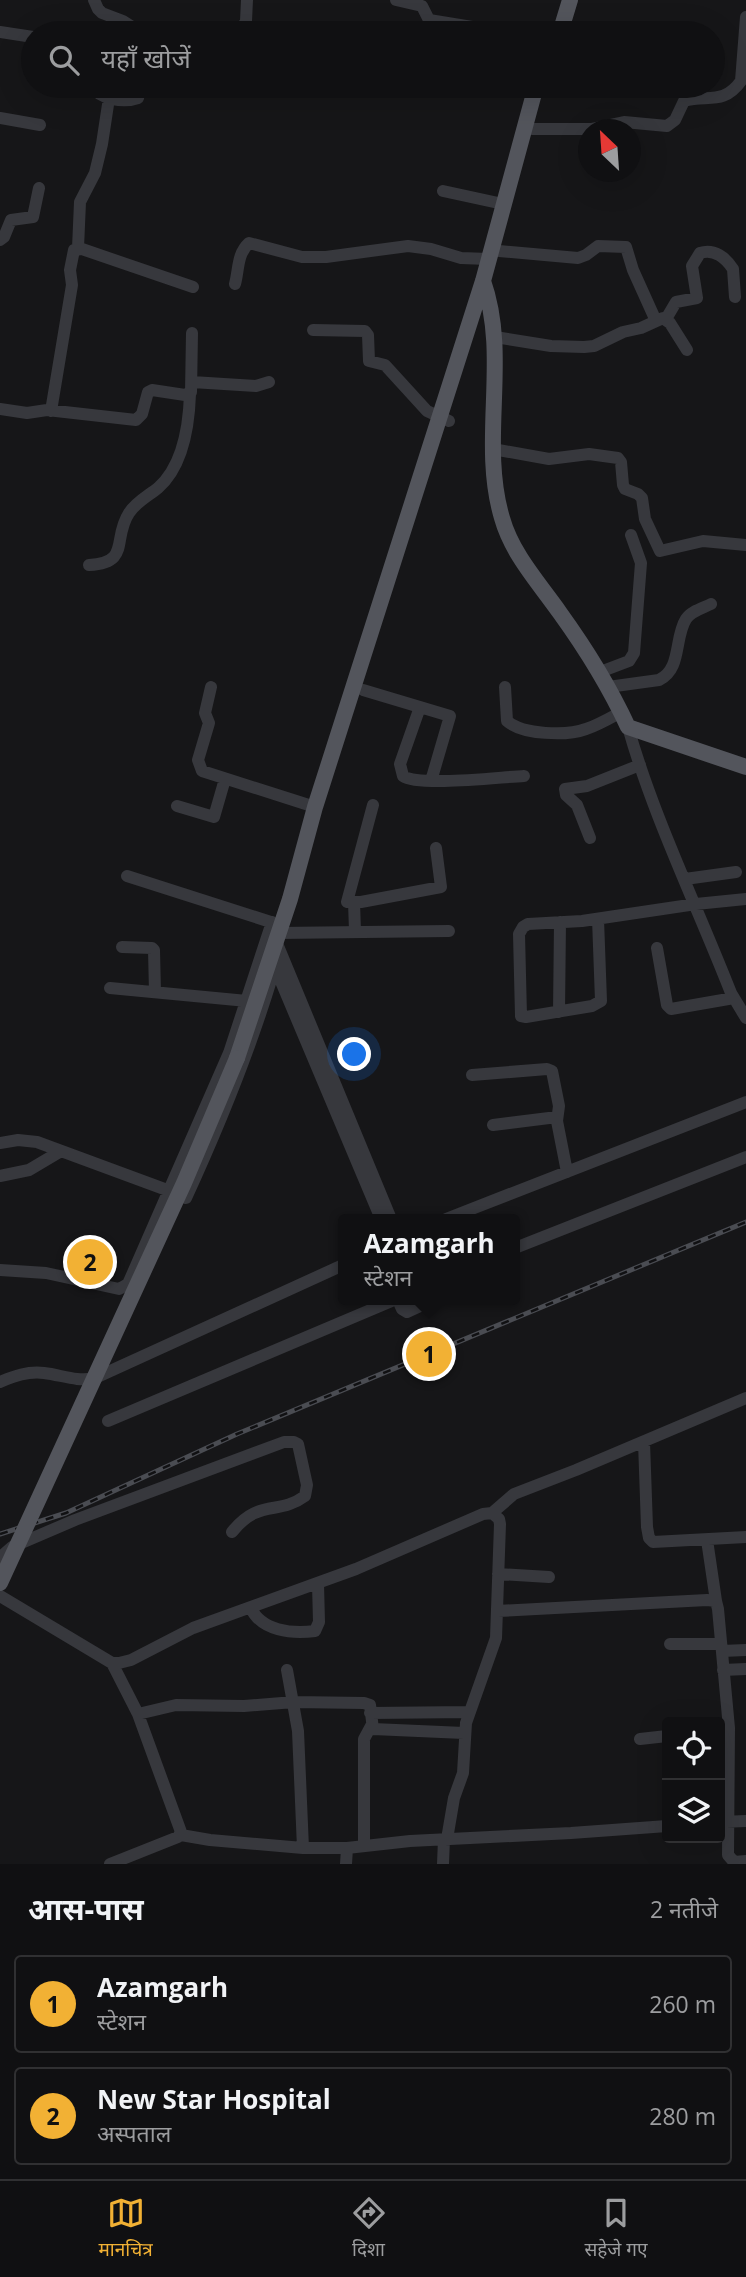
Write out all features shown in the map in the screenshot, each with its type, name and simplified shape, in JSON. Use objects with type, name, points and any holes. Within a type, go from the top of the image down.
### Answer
[{"type":"main road","points":[[554,21],[560,0]]},
{"type":"main road","points":[[564,21],[570,0]]},
{"type":"main road","points":[[494,255],[503,204],[533,98]]},
{"type":"main road","points":[[290,899],[304,875],[363,690],[541,98]]},
{"type":"main road","points":[[485,287],[495,337],[493,449],[497,502],[507,533],[523,562],[600,672],[624,719],[746,766]]},
{"type":"main road","points":[[0,1583],[184,1183],[237,1058],[290,899],[315,807],[444,420]]},
{"type":"street","points":[[94,0],[102,13],[123,21]]},
{"type":"street","points":[[246,21],[247,0]]},
{"type":"street","points":[[396,0],[422,6],[426,21]]},
{"type":"street","points":[[725,94],[741,81],[746,17]]},
{"type":"street","points":[[0,32],[21,35]]},
{"type":"street","points":[[51,411],[72,285],[70,270],[74,252],[78,248],[80,202],[95,173],[109,98],[136,98]]},
{"type":"street","points":[[532,129],[591,129],[624,122],[667,126],[675,120],[684,101],[718,98]]},
{"type":"street","points":[[0,118],[40,125]]},
{"type":"street","points":[[0,240],[11,220],[33,217],[39,188]]},
{"type":"street","points":[[443,191],[503,204]]},
{"type":"street","points":[[235,284],[239,270],[238,261],[249,243],[302,257],[326,257],[408,246],[431,249],[461,258],[494,255],[578,258],[598,246],[626,247],[633,270],[661,320],[687,350]]},
{"type":"street","points":[[78,248],[193,287]]},
{"type":"street","points":[[495,337],[551,346],[594,346],[623,332],[661,320],[676,302],[697,298],[692,266],[700,253],[706,251],[714,252],[733,269],[735,297]]},
{"type":"street","points":[[313,330],[365,331],[368,335],[369,361],[385,365],[422,407],[444,420]]},
{"type":"street","points":[[89,565],[110,562],[132,509],[163,482],[184,441],[191,388],[192,333]]},
{"type":"street","points":[[0,409],[31,413],[51,411],[136,420],[142,414],[148,392],[152,390],[256,386],[269,382]]},
{"type":"street","points":[[493,449],[549,459],[589,454],[618,458],[622,464],[623,485],[625,489],[642,498],[645,519],[660,551],[703,541],[746,545]]},
{"type":"street","points":[[600,672],[629,661],[634,653],[640,563],[631,535]]},
{"type":"street","points":[[608,687],[666,677],[673,667],[686,619],[711,604]]},
{"type":"street","points":[[211,687],[205,713],[209,723],[198,764],[202,771],[315,807]]},
{"type":"street","points":[[505,687],[507,721],[528,730],[551,734],[585,730],[624,719],[695,904],[734,998],[746,1018]]},
{"type":"street","points":[[363,690],[450,716],[431,781]]},
{"type":"street","points":[[420,707],[400,768],[403,776],[431,781],[524,776]]},
{"type":"street","points":[[590,838],[577,805],[566,795],[565,789],[587,786],[640,765]]},
{"type":"street","points":[[177,806],[214,817],[225,779]]},
{"type":"street","points":[[373,805],[347,902],[441,887],[436,848]]},
{"type":"street","points":[[685,879],[736,872]]},
{"type":"street","points":[[127,876],[275,941],[355,931],[449,931]]},
{"type":"street","points":[[598,919],[601,1001],[592,1006],[521,1016],[519,934],[528,924],[598,919],[746,899]]},
{"type":"street","points":[[354,902],[355,931]]},
{"type":"street","points":[[559,1012],[560,922]]},
{"type":"street","points":[[0,1270],[46,1273],[123,1288],[131,1276],[225,1063],[247,1001],[275,941]]},
{"type":"street","points":[[275,941],[379,1214]]},
{"type":"street","points":[[275,941],[389,1214]]},
{"type":"street","points":[[102,1376],[206,1154],[250,1045],[275,941]]},
{"type":"street","points":[[121,947],[154,950],[155,992]]},
{"type":"street","points":[[657,948],[667,1006],[671,1009],[734,998]]},
{"type":"street","points":[[110,988],[247,1001]]},
{"type":"street","points":[[472,1075],[551,1070],[558,1099],[557,1117],[567,1172]]},
{"type":"street","points":[[459,1214],[746,1102]]},
{"type":"street","points":[[493,1125],[557,1117]]},
{"type":"street","points":[[0,1143],[27,1140],[167,1190]]},
{"type":"street","points":[[0,1176],[29,1170],[61,1151]]},
{"type":"street","points":[[520,1246],[746,1157]]},
{"type":"street","points":[[0,1382],[30,1372],[78,1380],[102,1376],[338,1267]]},
{"type":"street","points":[[108,1420],[384,1305]]},
{"type":"street","points":[[399,1305],[407,1312],[422,1305]]},
{"type":"street","points":[[111,1662],[131,1660],[193,1628],[318,1584],[483,1514],[492,1513],[514,1494],[746,1398]]},
{"type":"street","points":[[0,1564],[4,1554],[12,1547],[75,1520],[284,1442],[298,1444],[307,1485],[305,1496],[252,1513],[232,1532]]},
{"type":"street","points":[[644,1442],[649,1538],[653,1542],[746,1537]]},
{"type":"street","points":[[443,1864],[445,1839],[454,1798],[463,1773],[464,1733],[496,1638],[500,1524],[499,1519],[492,1513]]},
{"type":"street","points":[[708,1541],[722,1648],[724,1717]]},
{"type":"street","points":[[498,1574],[549,1577]]},
{"type":"street","points":[[251,1608],[257,1620],[266,1626],[315,1632],[319,1622],[318,1584]]},
{"type":"street","points":[[0,1596],[111,1662],[138,1714],[181,1835]]},
{"type":"street","points":[[498,1611],[716,1601]]},
{"type":"street","points":[[670,1644],[746,1650]]},
{"type":"street","points":[[723,1670],[746,1669]]},
{"type":"street","points":[[288,1670],[295,1702],[303,1847]]},
{"type":"street","points":[[138,1714],[176,1704],[244,1706],[295,1702],[367,1703],[370,1705],[370,1720],[364,1739],[364,1846]]},
{"type":"street","points":[[370,1720],[470,1712]]},
{"type":"street","points":[[370,1720],[375,1730],[464,1733]]},
{"type":"street","points":[[640,1739],[662,1737]]},
{"type":"street","points":[[725,1822],[746,1821]]},
{"type":"street","points":[[110,1864],[144,1857],[181,1835],[210,1840],[347,1848],[445,1839],[662,1826]]},
{"type":"street","points":[[725,1829],[729,1858],[734,1862],[746,1861]]},
{"type":"street","points":[[346,1864],[347,1848]]},
{"type":"railway","points":[[0,1534],[66,1513],[237,1434],[746,1222]]},
{"type":"place","name":"New Star Hospital","points":[[90,1262]]},
{"type":"place","name":"Azamgarh","points":[[429,1354]]}]
